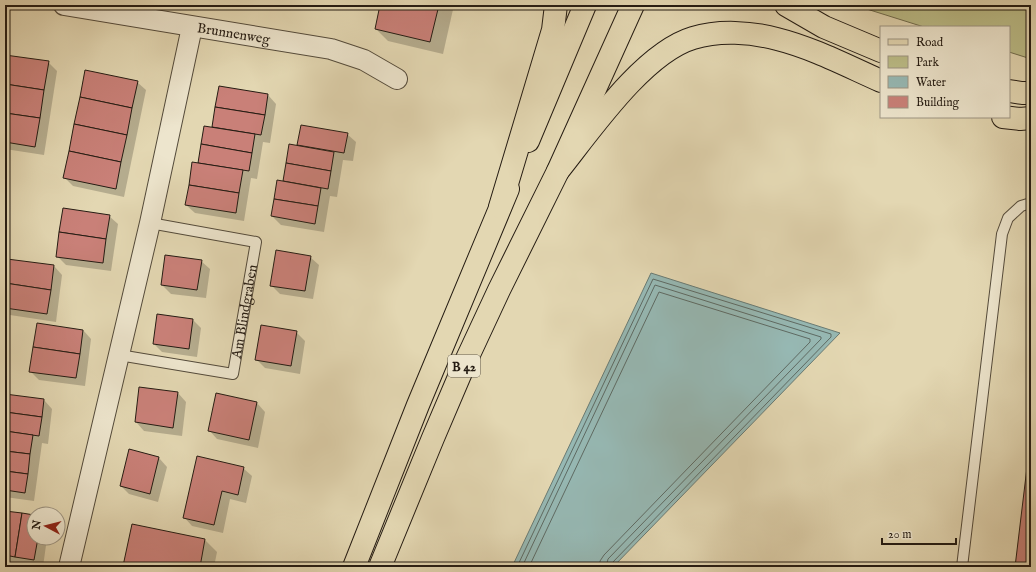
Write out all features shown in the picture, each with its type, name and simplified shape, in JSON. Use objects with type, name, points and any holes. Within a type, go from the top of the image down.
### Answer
[{"type":"main road","points":[[500,207],[553,30],[556,5]]},
{"type":"main road","name":"B 42","points":[[354,567],[415,412],[585,5]]},
{"type":"main road","name":"B 42","points":[[380,567],[468,357],[558,170],[633,5]]},
{"type":"main road","points":[[786,5],[824,27],[880,51]]},
{"type":"main road","points":[[558,170],[609,107],[639,74],[668,50],[692,38],[717,33],[746,33],[776,38],[799,46],[880,81]]},
{"type":"main road","points":[[1010,91],[1031,93]]},
{"type":"main road","points":[[1010,118],[1031,118]]},
{"type":"street","name":"Brunnenweg","points":[[64,5],[192,27],[302,43],[331,49],[364,60],[397,79]]},
{"type":"street","points":[[69,567],[150,223],[192,27]]},
{"type":"lane","points":[[962,567],[1002,234],[1008,218],[1021,206],[1031,202]]},
{"type":"lane","name":"Am Blindgraben","points":[[119,355],[232,374],[256,242],[150,223]]},
{"type":"green space","points":[[854,5],[1031,5],[1031,57],[1028,58],[1010,52],[1010,26],[921,26]]},
{"type":"water","points":[[651,273],[840,333],[613,567],[512,567]]},
{"type":"building","points":[[380,5],[439,5],[430,42],[375,29]]},
{"type":"building","points":[[5,55],[49,61],[44,90],[5,84]]},
{"type":"building","points":[[85,70],[138,81],[132,108],[80,97]]},
{"type":"building","points":[[5,84],[44,90],[40,118],[5,113]]},
{"type":"building","points":[[219,86],[268,94],[265,115],[215,107]]},
{"type":"building","points":[[80,97],[132,108],[127,135],[74,124]]},
{"type":"building","points":[[215,107],[265,115],[261,135],[212,127]]},
{"type":"building","points":[[5,113],[40,118],[35,147],[5,142]]},
{"type":"building","points":[[74,124],[127,135],[121,162],[69,151]]},
{"type":"building","points":[[301,125],[348,133],[344,153],[297,145]]},
{"type":"building","points":[[204,126],[255,134],[252,153],[201,144]]},
{"type":"building","points":[[201,144],[252,153],[249,171],[198,163]]},
{"type":"building","points":[[289,144],[334,152],[331,171],[286,163]]},
{"type":"building","points":[[69,151],[121,162],[116,189],[63,178]]},
{"type":"building","points":[[192,162],[243,170],[239,193],[189,185]]},
{"type":"building","points":[[286,163],[331,171],[328,189],[283,181]]},
{"type":"building","points":[[277,180],[321,188],[318,206],[274,199]]},
{"type":"building","points":[[189,185],[239,193],[236,213],[185,205]]},
{"type":"building","points":[[274,199],[318,206],[315,224],[271,216]]},
{"type":"building","points":[[63,208],[110,215],[106,239],[59,232]]},
{"type":"building","points":[[59,232],[106,239],[103,263],[56,257]]},
{"type":"building","points":[[276,250],[311,256],[305,291],[270,286]]},
{"type":"building","points":[[165,255],[202,260],[197,290],[161,285]]},
{"type":"building","points":[[7,259],[54,265],[51,290],[5,283]]},
{"type":"building","points":[[5,283],[51,290],[47,314],[5,308]]},
{"type":"building","points":[[157,314],[193,319],[189,349],[153,344]]},
{"type":"building","points":[[37,323],[83,330],[80,354],[33,347]]},
{"type":"building","points":[[261,325],[297,331],[291,366],[255,360]]},
{"type":"building","points":[[33,347],[80,354],[76,378],[29,372]]},
{"type":"building","points":[[139,387],[178,392],[173,428],[135,422]]},
{"type":"building","points":[[216,393],[257,402],[249,440],[208,431]]},
{"type":"building","points":[[5,394],[44,399],[42,417],[5,412]]},
{"type":"building","points":[[5,412],[42,417],[39,436],[5,431]]},
{"type":"building","points":[[5,431],[33,435],[30,454],[5,451]]},
{"type":"building","points":[[1031,434],[1031,567],[1015,567]]},
{"type":"building","points":[[129,449],[159,457],[150,494],[120,486]]},
{"type":"building","points":[[5,451],[30,454],[28,474],[5,471]]},
{"type":"building","points":[[197,456],[244,467],[238,495],[222,491],[214,525],[183,518]]},
{"type":"building","points":[[5,471],[28,474],[25,493],[5,490]]},
{"type":"building","points":[[5,511],[22,513],[15,557],[5,555]]},
{"type":"building","points":[[22,513],[26,514],[26,546],[37,546],[34,560],[15,557]]},
{"type":"building","points":[[132,524],[205,539],[200,567],[123,566]]}]
